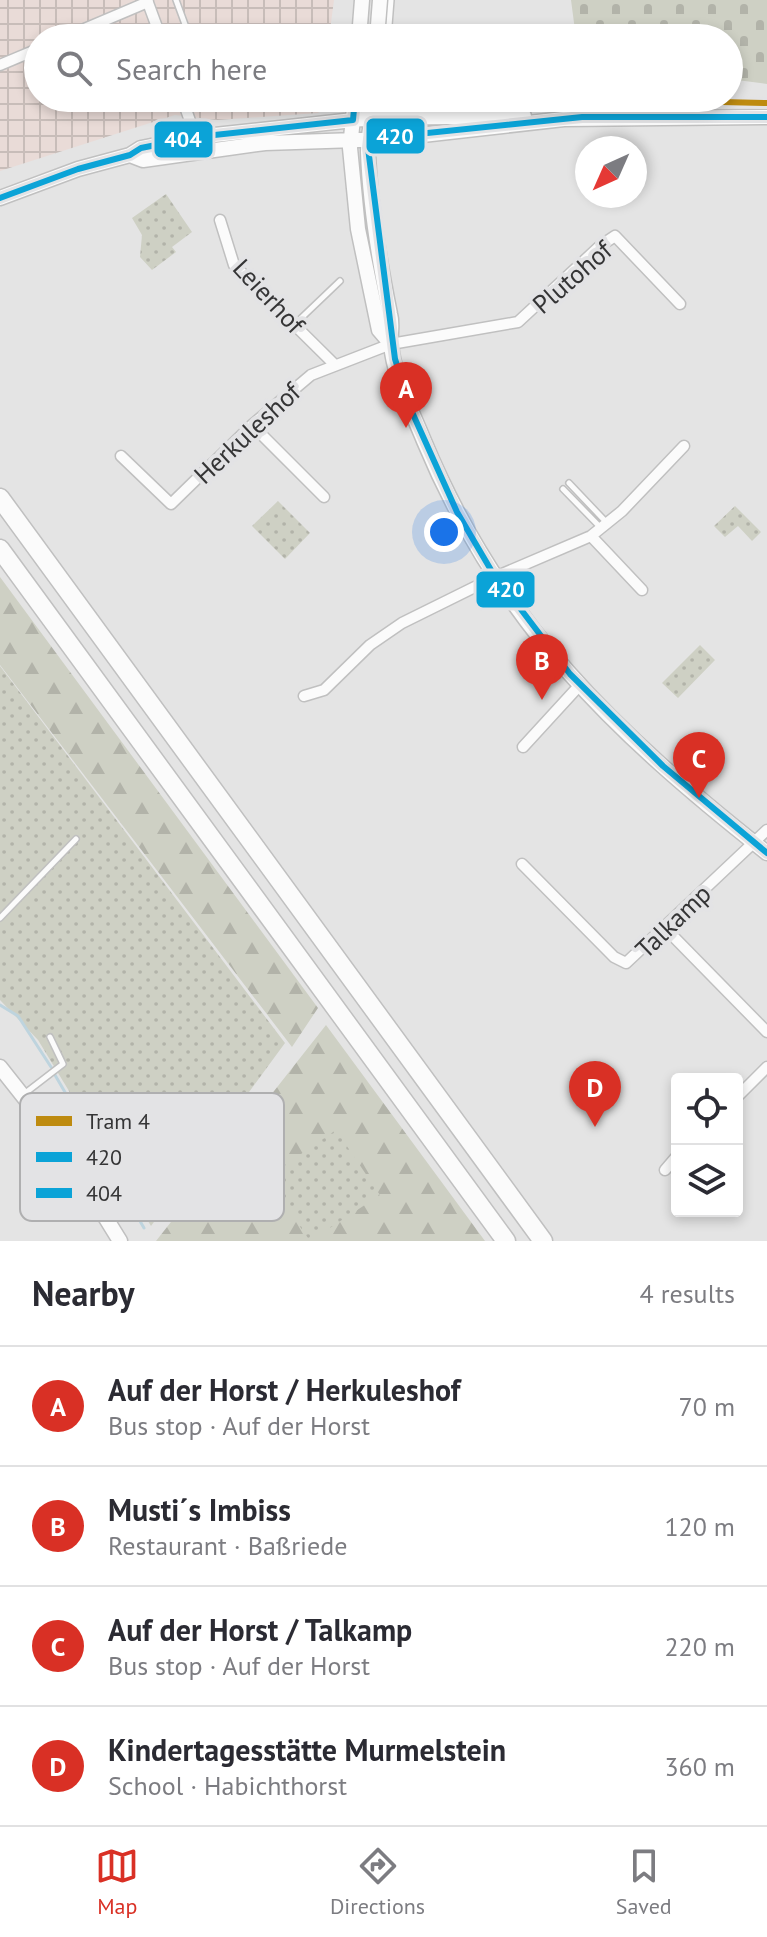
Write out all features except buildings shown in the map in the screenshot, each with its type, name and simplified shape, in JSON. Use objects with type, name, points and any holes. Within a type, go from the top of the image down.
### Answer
[{"type":"highway","points":[[0,498],[543,1241]]},
{"type":"highway","points":[[0,549],[506,1241]]},
{"type":"street","points":[[360,24],[362,0]]},
{"type":"street","points":[[378,24],[380,0]]},
{"type":"street","points":[[95,24],[148,1],[156,24]]},
{"type":"street","points":[[0,65],[24,55]]},
{"type":"street","points":[[187,112],[198,144]]},
{"type":"street","points":[[354,112],[351,139],[364,265],[379,330],[391,344],[413,413],[439,476],[495,577],[578,687],[657,763],[767,853]]},
{"type":"street","points":[[373,112],[369,139],[376,242],[393,327],[391,344]]},
{"type":"street","points":[[0,198],[78,169],[130,155],[143,160],[198,144],[353,120],[457,115],[564,119],[767,117]]},
{"type":"street","points":[[198,144],[369,139],[564,119]]},
{"type":"street","name":"Leierhof","points":[[220,220],[234,265],[334,364]]},
{"type":"street","name":"Plutohof","points":[[391,344],[518,322],[600,246],[615,236],[680,304]]},
{"type":"street","name":"Herkuleshof","points":[[121,456],[171,504],[252,425],[311,375],[391,344]]},
{"type":"street","points":[[252,425],[324,497]]},
{"type":"street","points":[[304,696],[324,690],[370,645],[402,623],[605,527],[684,446]]},
{"type":"street","points":[[591,536],[642,590]]},
{"type":"street","points":[[523,747],[578,687]]},
{"type":"street","name":"Talkamp","points":[[522,864],[620,962],[632,961],[767,830]]},
{"type":"street","points":[[666,929],[767,1032]]},
{"type":"street","points":[[0,1067],[21,1093]]},
{"type":"street","points":[[743,1091],[767,1067]]},
{"type":"street","points":[[665,1170],[671,1163]]},
{"type":"street","points":[[108,1221],[120,1241]]},
{"type":"lane","points":[[176,0],[185,24]]},
{"type":"lane","points":[[389,24],[391,0]]},
{"type":"lane","points":[[295,325],[340,281]]},
{"type":"lane","points":[[569,483],[605,527]]},
{"type":"lane","points":[[563,489],[605,527]]},
{"type":"lane","points":[[0,918],[76,839]]},
{"type":"lane","points":[[26,1093],[63,1064],[50,1037]]},
{"type":"shaded area","points":[[0,0],[334,0],[331,24],[24,24],[24,112],[319,112],[217,120],[175,115],[0,171]]},
{"type":"green space","points":[[571,0],[767,0],[767,84],[743,81],[743,24],[574,24]]},
{"type":"green space","points":[[166,194],[192,232],[172,247],[176,252],[152,270],[140,257],[142,235],[132,218]]},
{"type":"green space","points":[[278,501],[310,533],[285,559],[252,526]]},
{"type":"green space","points":[[735,506],[761,532],[752,541],[738,526],[725,537],[714,526]]},
{"type":"green space","points":[[0,577],[318,1008],[292,1047],[0,665]]},
{"type":"green space","points":[[700,645],[715,660],[678,698],[662,683]]},
{"type":"green space","points":[[0,666],[285,1043],[248,1093],[70,1093],[38,1040],[0,1000]]},
{"type":"green space","points":[[326,1025],[485,1241],[156,1241],[172,1221],[284,1221],[284,1093],[272,1093]]},
{"type":"green space","points":[[336,1130],[380,1195],[310,1241],[284,1204],[284,1166]]},
{"type":"waterway","points":[[0,1005],[18,1016],[51,1067]]},
{"type":"waterway","points":[[55,1075],[65,1093]]},
{"type":"waterway","points":[[140,1221],[144,1228]]},
{"type":"tram line","name":"4","points":[[743,102],[767,103]]},
{"type":"transit line","name":"404","points":[[0,198],[78,169],[130,155],[141,148],[196,137],[353,120],[354,112]]},
{"type":"transit line","name":"420","points":[[767,117],[582,117],[369,139],[368,148],[395,359],[412,412],[457,512],[491,570],[570,674],[663,766],[767,853]]},
{"type":"place","name":"Auf der Horst / Herkuleshof","points":[[406,428]]},
{"type":"place","name":"Musti´s Imbiss","points":[[542,700]]},
{"type":"place","name":"Auf der Horst / Talkamp","points":[[699,798]]},
{"type":"place","name":"Kindertagesstätte Murmelstein","points":[[595,1127]]}]
